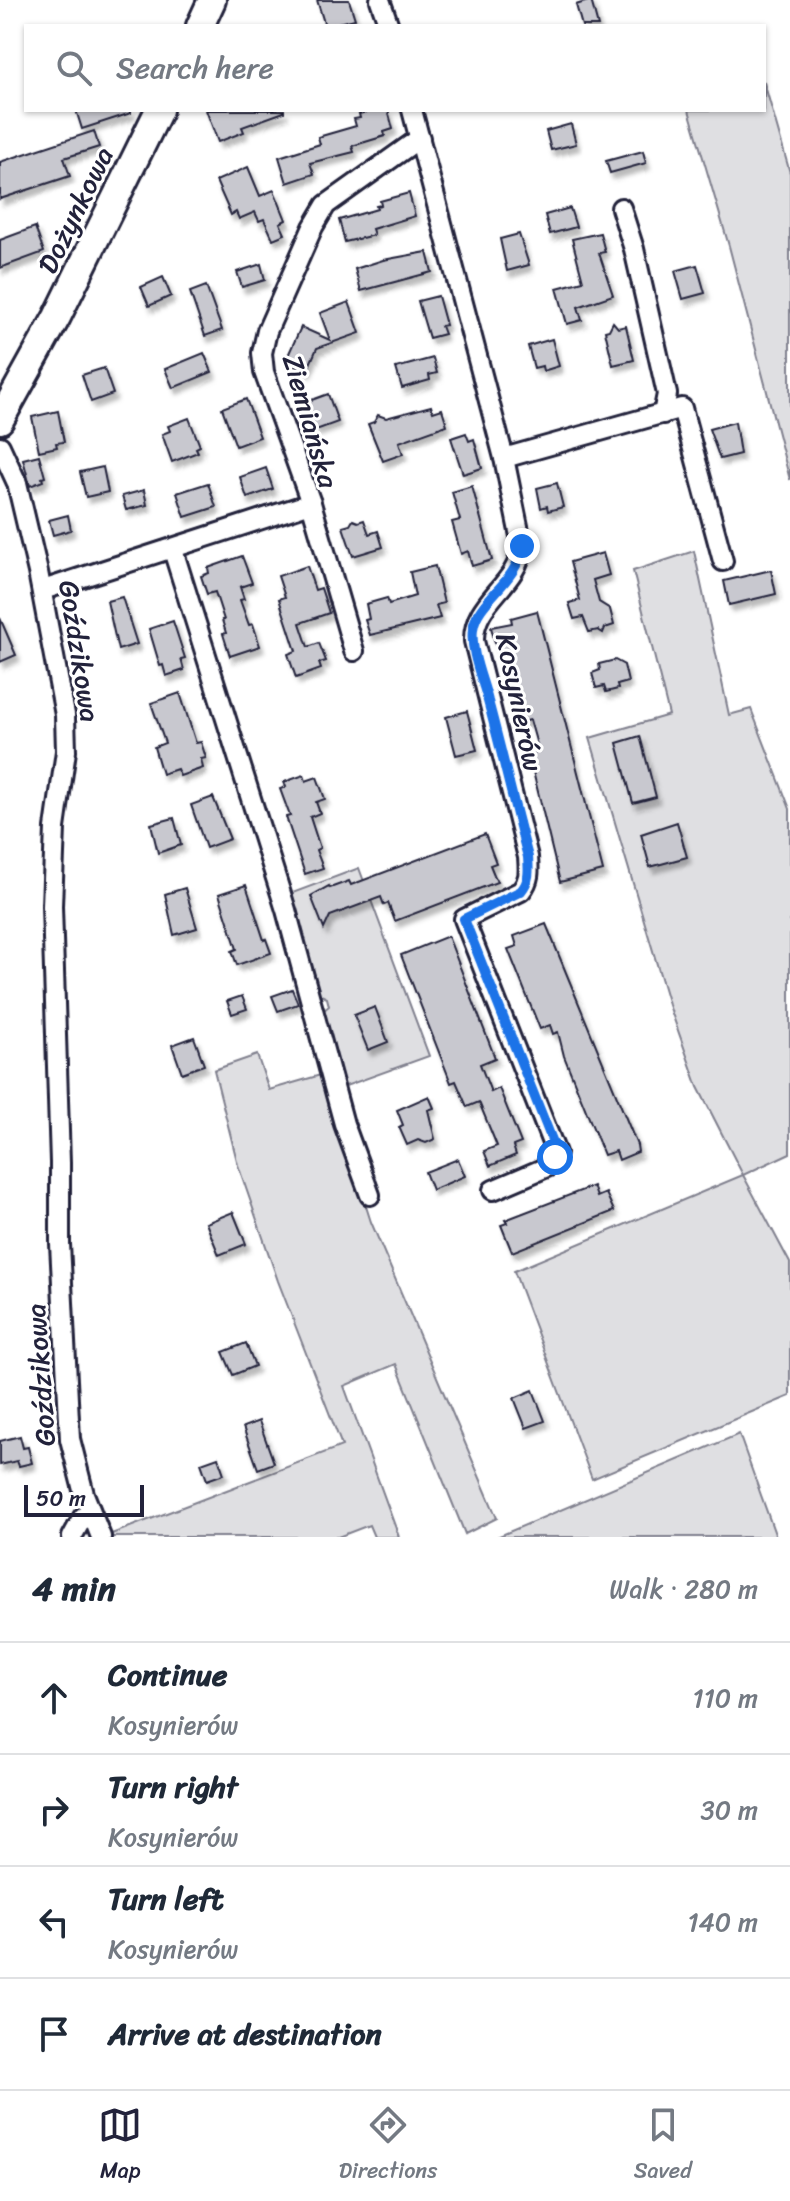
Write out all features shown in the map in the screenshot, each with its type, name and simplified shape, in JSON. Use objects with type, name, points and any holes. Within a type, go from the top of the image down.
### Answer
[{"type":"street","points":[[201,24],[212,0]]},
{"type":"street","points":[[380,0],[388,24]]},
{"type":"street","name":"Dożynkowa","points":[[0,420],[9,391],[63,306],[158,112]]},
{"type":"street","name":"Kosynierów","points":[[413,112],[521,531],[521,557],[515,570],[477,617],[474,641],[528,857],[529,872],[527,883],[521,891],[464,919],[556,1153],[547,1167],[493,1190]]},
{"type":"street","name":"Ziemiańska","points":[[43,590],[311,503],[264,372],[264,339],[313,227],[326,205],[420,138]]},
{"type":"street","points":[[621,208],[634,249],[667,394],[663,414]]},
{"type":"street","points":[[504,458],[682,408],[723,561]]},
{"type":"street","name":"Goździkowa","points":[[0,446],[17,483],[43,590],[66,735],[55,828],[52,906],[60,1244],[70,1439],[90,1512],[101,1537]]},
{"type":"street","points":[[311,503],[354,651]]},
{"type":"street","points":[[173,550],[286,910],[344,1124],[370,1195]]},
{"type":"street","points":[[72,1537],[83,1517],[90,1512]]},
{"type":"shaded area","points":[[766,89],[790,173],[790,480],[729,246],[690,112],[766,112]]},
{"type":"shaded area","points":[[694,551],[729,715],[751,709],[790,809],[790,1153],[743,1175],[698,1087],[669,1005],[590,738],[669,715],[633,571]]},
{"type":"shaded area","points":[[359,868],[429,1056],[340,1088],[318,1015],[329,1006],[327,998],[315,992],[287,895]]},
{"type":"shaded area","points":[[257,1055],[269,1090],[324,1074],[371,1222],[497,1518],[465,1534],[396,1364],[344,1386],[399,1537],[374,1537],[369,1525],[338,1537],[109,1537],[342,1446],[278,1281],[238,1165],[214,1070]]},
{"type":"shaded area","points":[[743,1175],[790,1263],[790,1396],[592,1479],[514,1271]]},
{"type":"shaded area","points":[[739,1434],[776,1537],[497,1537]]},
{"type":"building","points":[[317,0],[349,0],[355,19],[324,24]]},
{"type":"building","points":[[591,0],[597,24],[581,24],[576,5]]},
{"type":"building","points":[[77,112],[131,112],[131,113],[82,129]]},
{"type":"building","points":[[207,112],[284,112],[242,127],[244,132],[218,142]]},
{"type":"building","points":[[389,112],[393,129],[384,132],[385,136],[352,146],[354,152],[310,163],[314,174],[287,183],[279,157],[320,144],[318,137],[356,126],[354,119],[360,118],[359,114]]},
{"type":"building","points":[[571,124],[576,144],[551,150],[546,131]]},
{"type":"building","points":[[94,131],[99,147],[64,158],[70,176],[0,199],[0,162]]},
{"type":"building","points":[[643,151],[646,163],[610,173],[606,161]]},
{"type":"building","points":[[248,167],[260,196],[274,190],[286,220],[280,223],[285,234],[273,239],[264,219],[259,221],[255,212],[239,219],[236,212],[231,215],[216,181]]},
{"type":"building","points":[[409,193],[415,216],[372,229],[374,235],[345,242],[339,220],[377,209],[380,201]]},
{"type":"building","points":[[570,208],[576,227],[550,234],[545,215]]},
{"type":"building","points":[[35,227],[44,252],[0,268],[0,240]]},
{"type":"building","points":[[600,233],[605,252],[599,253],[613,295],[578,307],[582,320],[567,324],[557,288],[583,281],[572,239]]},
{"type":"building","points":[[519,234],[529,265],[507,271],[500,239]]},
{"type":"building","points":[[427,252],[432,272],[361,291],[355,269]]},
{"type":"building","points":[[261,264],[265,280],[242,287],[237,272]]},
{"type":"building","points":[[697,265],[705,293],[683,299],[675,271]]},
{"type":"building","points":[[163,277],[171,296],[149,306],[141,287]]},
{"type":"building","points":[[206,286],[222,330],[205,336],[190,292]]},
{"type":"building","points":[[438,296],[446,325],[441,326],[444,334],[429,338],[418,301]]},
{"type":"building","points":[[349,302],[360,333],[317,348],[307,371],[285,362],[301,327],[330,340],[320,313]]},
{"type":"building","points":[[613,322],[618,328],[626,326],[634,360],[613,365],[605,331]]},
{"type":"building","points":[[552,339],[559,366],[543,371],[542,366],[534,368],[528,346]]},
{"type":"building","points":[[204,353],[212,372],[173,388],[165,369]]},
{"type":"building","points":[[433,358],[437,373],[429,375],[430,380],[402,388],[396,368]]},
{"type":"building","points":[[104,368],[113,394],[91,402],[82,375]]},
{"type":"building","points":[[328,394],[338,422],[316,430],[306,402]]},
{"type":"building","points":[[246,399],[260,437],[236,446],[222,408]]},
{"type":"building","points":[[431,406],[433,412],[442,409],[447,425],[399,442],[403,454],[383,461],[368,424],[374,422],[378,415],[386,418]]},
{"type":"building","points":[[58,411],[64,442],[39,451],[32,417]]},
{"type":"building","points":[[189,418],[200,446],[196,448],[198,452],[172,462],[162,434],[170,431],[168,426]]},
{"type":"building","points":[[735,422],[740,454],[720,459],[709,429]]},
{"type":"building","points":[[466,433],[469,441],[474,439],[482,468],[463,474],[451,438]]},
{"type":"building","points":[[39,455],[45,477],[43,481],[30,486],[23,459]]},
{"type":"building","points":[[103,467],[108,492],[86,497],[80,472]]},
{"type":"building","points":[[266,468],[273,489],[247,498],[240,477]]},
{"type":"building","points":[[208,483],[216,507],[185,517],[177,493]]},
{"type":"building","points":[[557,483],[563,507],[548,511],[547,506],[541,508],[537,488]]},
{"type":"building","points":[[472,486],[492,560],[472,566],[468,551],[461,554],[452,522],[460,520],[452,492]]},
{"type":"building","points":[[144,490],[147,505],[126,510],[122,496]]},
{"type":"building","points":[[68,515],[71,530],[53,535],[49,520]]},
{"type":"building","points":[[353,520],[364,520],[369,534],[378,531],[383,547],[353,556],[343,527]]},
{"type":"building","points":[[603,553],[609,575],[593,580],[599,602],[610,609],[614,625],[605,628],[603,633],[598,630],[589,632],[583,617],[574,619],[569,603],[580,600],[570,562]]},
{"type":"building","points":[[242,556],[252,583],[240,587],[244,599],[240,600],[260,646],[230,656],[215,592],[207,594],[201,576],[209,573],[208,568]]},
{"type":"building","points":[[307,566],[315,590],[321,588],[329,613],[300,623],[308,647],[319,643],[326,661],[319,663],[321,669],[296,678],[288,654],[296,651],[279,599],[285,597],[278,576]]},
{"type":"building","points":[[435,566],[444,603],[436,605],[440,618],[370,635],[365,620],[369,619],[366,604],[387,598],[389,604],[415,596],[410,572]]},
{"type":"building","points":[[771,570],[776,594],[729,605],[724,581]]},
{"type":"building","points":[[122,597],[137,644],[118,650],[107,601]]},
{"type":"building","points":[[537,611],[603,871],[560,882],[529,755],[539,752],[530,720],[515,724],[491,627],[512,623],[511,618]]},
{"type":"building","points":[[0,618],[16,655],[0,662]]},
{"type":"building","points":[[173,621],[185,658],[181,659],[184,670],[166,676],[149,629]]},
{"type":"building","points":[[615,660],[624,665],[628,682],[606,692],[604,686],[596,688],[592,673],[600,670],[599,664]]},
{"type":"building","points":[[180,693],[196,743],[201,742],[206,758],[201,759],[203,768],[180,776],[177,769],[162,774],[154,747],[165,743],[151,703]]},
{"type":"building","points":[[467,711],[477,750],[456,755],[446,717]]},
{"type":"building","points":[[640,736],[656,797],[633,803],[617,743]]},
{"type":"building","points":[[304,775],[306,781],[317,777],[325,799],[316,802],[320,813],[310,817],[323,868],[305,874],[280,789],[286,787],[284,782]]},
{"type":"building","points":[[213,797],[230,839],[206,848],[191,805]]},
{"type":"building","points":[[174,818],[181,845],[158,853],[151,824]]},
{"type":"building","points":[[677,822],[687,857],[650,867],[641,834]]},
{"type":"building","points":[[485,834],[496,863],[490,865],[497,882],[395,921],[388,903],[384,905],[381,897],[330,916],[324,929],[311,896],[329,886],[349,881],[351,885]]},
{"type":"building","points":[[246,885],[271,953],[237,965],[232,951],[237,949],[219,894]]},
{"type":"building","points":[[185,888],[197,928],[174,935],[165,894]]},
{"type":"building","points":[[546,924],[637,1145],[638,1152],[619,1160],[616,1151],[604,1155],[564,1056],[558,1032],[553,1034],[550,1025],[540,1029],[508,949],[517,946],[514,936]]},
{"type":"building","points":[[448,936],[495,1058],[480,1064],[491,1092],[499,1088],[521,1143],[513,1146],[516,1155],[490,1166],[484,1151],[497,1146],[479,1102],[467,1107],[456,1081],[451,1083],[401,955]]},
{"type":"building","points":[[292,989],[298,1004],[278,1011],[272,996]]},
{"type":"building","points":[[242,996],[247,1009],[232,1014],[227,1001]]},
{"type":"building","points":[[375,1007],[388,1042],[368,1050],[354,1015]]},
{"type":"building","points":[[194,1037],[204,1065],[182,1073],[172,1045]]},
{"type":"building","points":[[429,1096],[434,1108],[428,1110],[435,1139],[426,1143],[418,1140],[407,1145],[399,1127],[403,1125],[397,1110]]},
{"type":"building","points":[[458,1159],[465,1176],[432,1190],[425,1172]]},
{"type":"building","points":[[593,1186],[597,1197],[606,1193],[614,1211],[512,1252],[501,1225],[507,1223],[505,1220]]},
{"type":"building","points":[[233,1212],[246,1244],[219,1255],[206,1223]]},
{"type":"building","points":[[246,1343],[255,1366],[233,1375],[223,1352]]},
{"type":"building","points":[[533,1390],[545,1421],[526,1428],[514,1398]]},
{"type":"building","points":[[259,1421],[274,1463],[258,1469],[243,1427]]},
{"type":"building","points":[[20,1436],[23,1448],[28,1447],[32,1463],[19,1466],[17,1461],[0,1465],[0,1441]]},
{"type":"building","points":[[218,1457],[224,1474],[207,1480],[201,1463]]},
{"type":"route","points":[[522,546],[515,570],[477,617],[473,630],[478,663],[528,857],[529,872],[527,883],[521,891],[464,919],[554,1145],[555,1157]]}]
